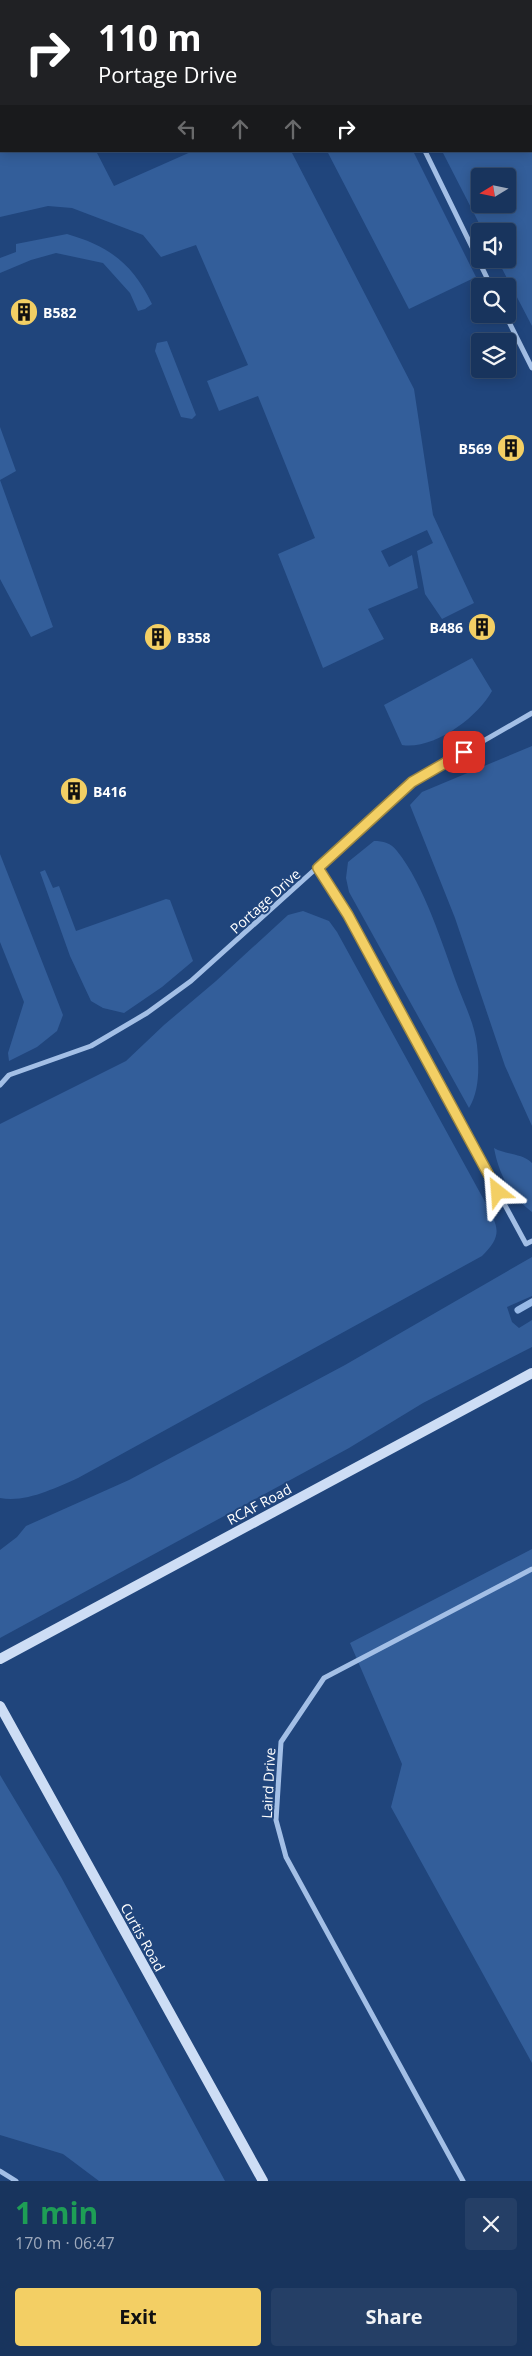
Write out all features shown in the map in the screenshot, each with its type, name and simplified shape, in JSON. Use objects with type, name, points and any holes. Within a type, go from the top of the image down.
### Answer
[{"type":"main road","name":"RCAF Road","points":[[0,1659],[532,1373]]},
{"type":"main road","name":"Curtis Road","points":[[0,1706],[263,2181]]},
{"type":"street","points":[[425,152],[488,278]]},
{"type":"street","points":[[510,323],[532,368]]},
{"type":"street","name":"Portage Drive","points":[[0,1084],[9,1075],[91,1046],[147,1013],[192,981],[412,782],[532,713]]},
{"type":"street","points":[[318,868],[348,915],[526,1244],[532,1241]]},
{"type":"street","name":"Laird Drive","points":[[462,2181],[286,1857],[276,1820],[282,1742],[324,1678],[532,1570]]},
{"type":"street","points":[[0,2171],[16,2181]]},
{"type":"shaded area","points":[[0,152],[97,152],[114,186],[191,152],[292,152],[414,389],[433,515],[474,603],[442,619],[425,594],[417,551],[433,543],[427,530],[381,551],[389,567],[412,555],[418,588],[368,609],[384,639],[323,668],[278,554],[315,538],[258,396],[219,411],[207,381],[248,365],[196,245],[161,257],[143,235],[72,208],[48,206],[0,217]]},
{"type":"shaded area","points":[[328,152],[414,152],[476,277],[409,309]]},
{"type":"shaded area","points":[[443,152],[532,152],[532,326],[516,295],[516,278],[507,278],[502,268],[516,268],[516,223],[479,223],[474,213],[516,213],[516,168],[471,168],[471,208]]},
{"type":"shaded area","points":[[67,234],[95,244],[118,258],[137,278],[152,304],[138,311],[130,293],[103,263],[56,253],[31,260],[0,273],[0,258],[16,252],[16,244]]},
{"type":"shaded area","points":[[167,341],[196,415],[192,419],[181,417],[155,351],[157,343]]},
{"type":"shaded area","points":[[0,427],[16,471],[0,480]]},
{"type":"shaded area","points":[[0,480],[53,627],[31,637],[0,579]]},
{"type":"shaded area","points":[[472,658],[492,691],[477,711],[454,730],[441,737],[414,745],[402,745],[384,705]]},
{"type":"shaded area","points":[[532,746],[532,1126],[505,1066],[455,918],[410,805],[422,792]]},
{"type":"shaded area","points":[[374,841],[387,843],[395,848],[416,880],[432,916],[474,1030],[478,1053],[477,1086],[469,1108],[349,892],[346,878],[348,862]]},
{"type":"shaded area","points":[[0,854],[63,1015],[57,1031],[37,1047],[9,1061],[8,1053],[24,1002],[0,942]]},
{"type":"shaded area","points":[[45,870],[53,888],[59,886],[76,931],[166,899],[170,900],[193,961],[162,987],[124,1013],[103,1008],[91,1001],[70,956],[40,872]]},
{"type":"shaded area","points":[[303,911],[329,921],[337,932],[484,1200],[495,1223],[496,1235],[494,1241],[482,1256],[78,1478],[30,1497],[0,1498],[0,1124],[126,1061],[288,915]]},
{"type":"shaded area","points":[[494,1148],[524,1157],[532,1163],[532,1212],[517,1199],[502,1176]]},
{"type":"shaded area","points":[[532,1257],[532,1296],[507,1307],[512,1322],[519,1328],[532,1320],[532,1347],[423,1403],[349,1448],[0,1638],[0,1550],[17,1537],[26,1526],[129,1480],[345,1365]]},
{"type":"shaded area","points":[[532,1549],[532,2063],[391,1807],[402,1764],[350,1643]]},
{"type":"shaded area","points":[[0,1775],[61,1877],[225,2181],[99,2181],[63,2154],[0,2135]]},
{"type":"waterway","points":[[518,1310],[532,1302]]},
{"type":"place","name":"B582","points":[[24,312]]},
{"type":"place","name":"B569","points":[[511,448]]},
{"type":"place","name":"B486","points":[[482,627]]},
{"type":"place","name":"B358","points":[[158,637]]},
{"type":"place","name":"B416","points":[[74,791]]},
{"type":"route","points":[[464,752],[412,782],[318,868],[348,915],[498,1192]]}]
